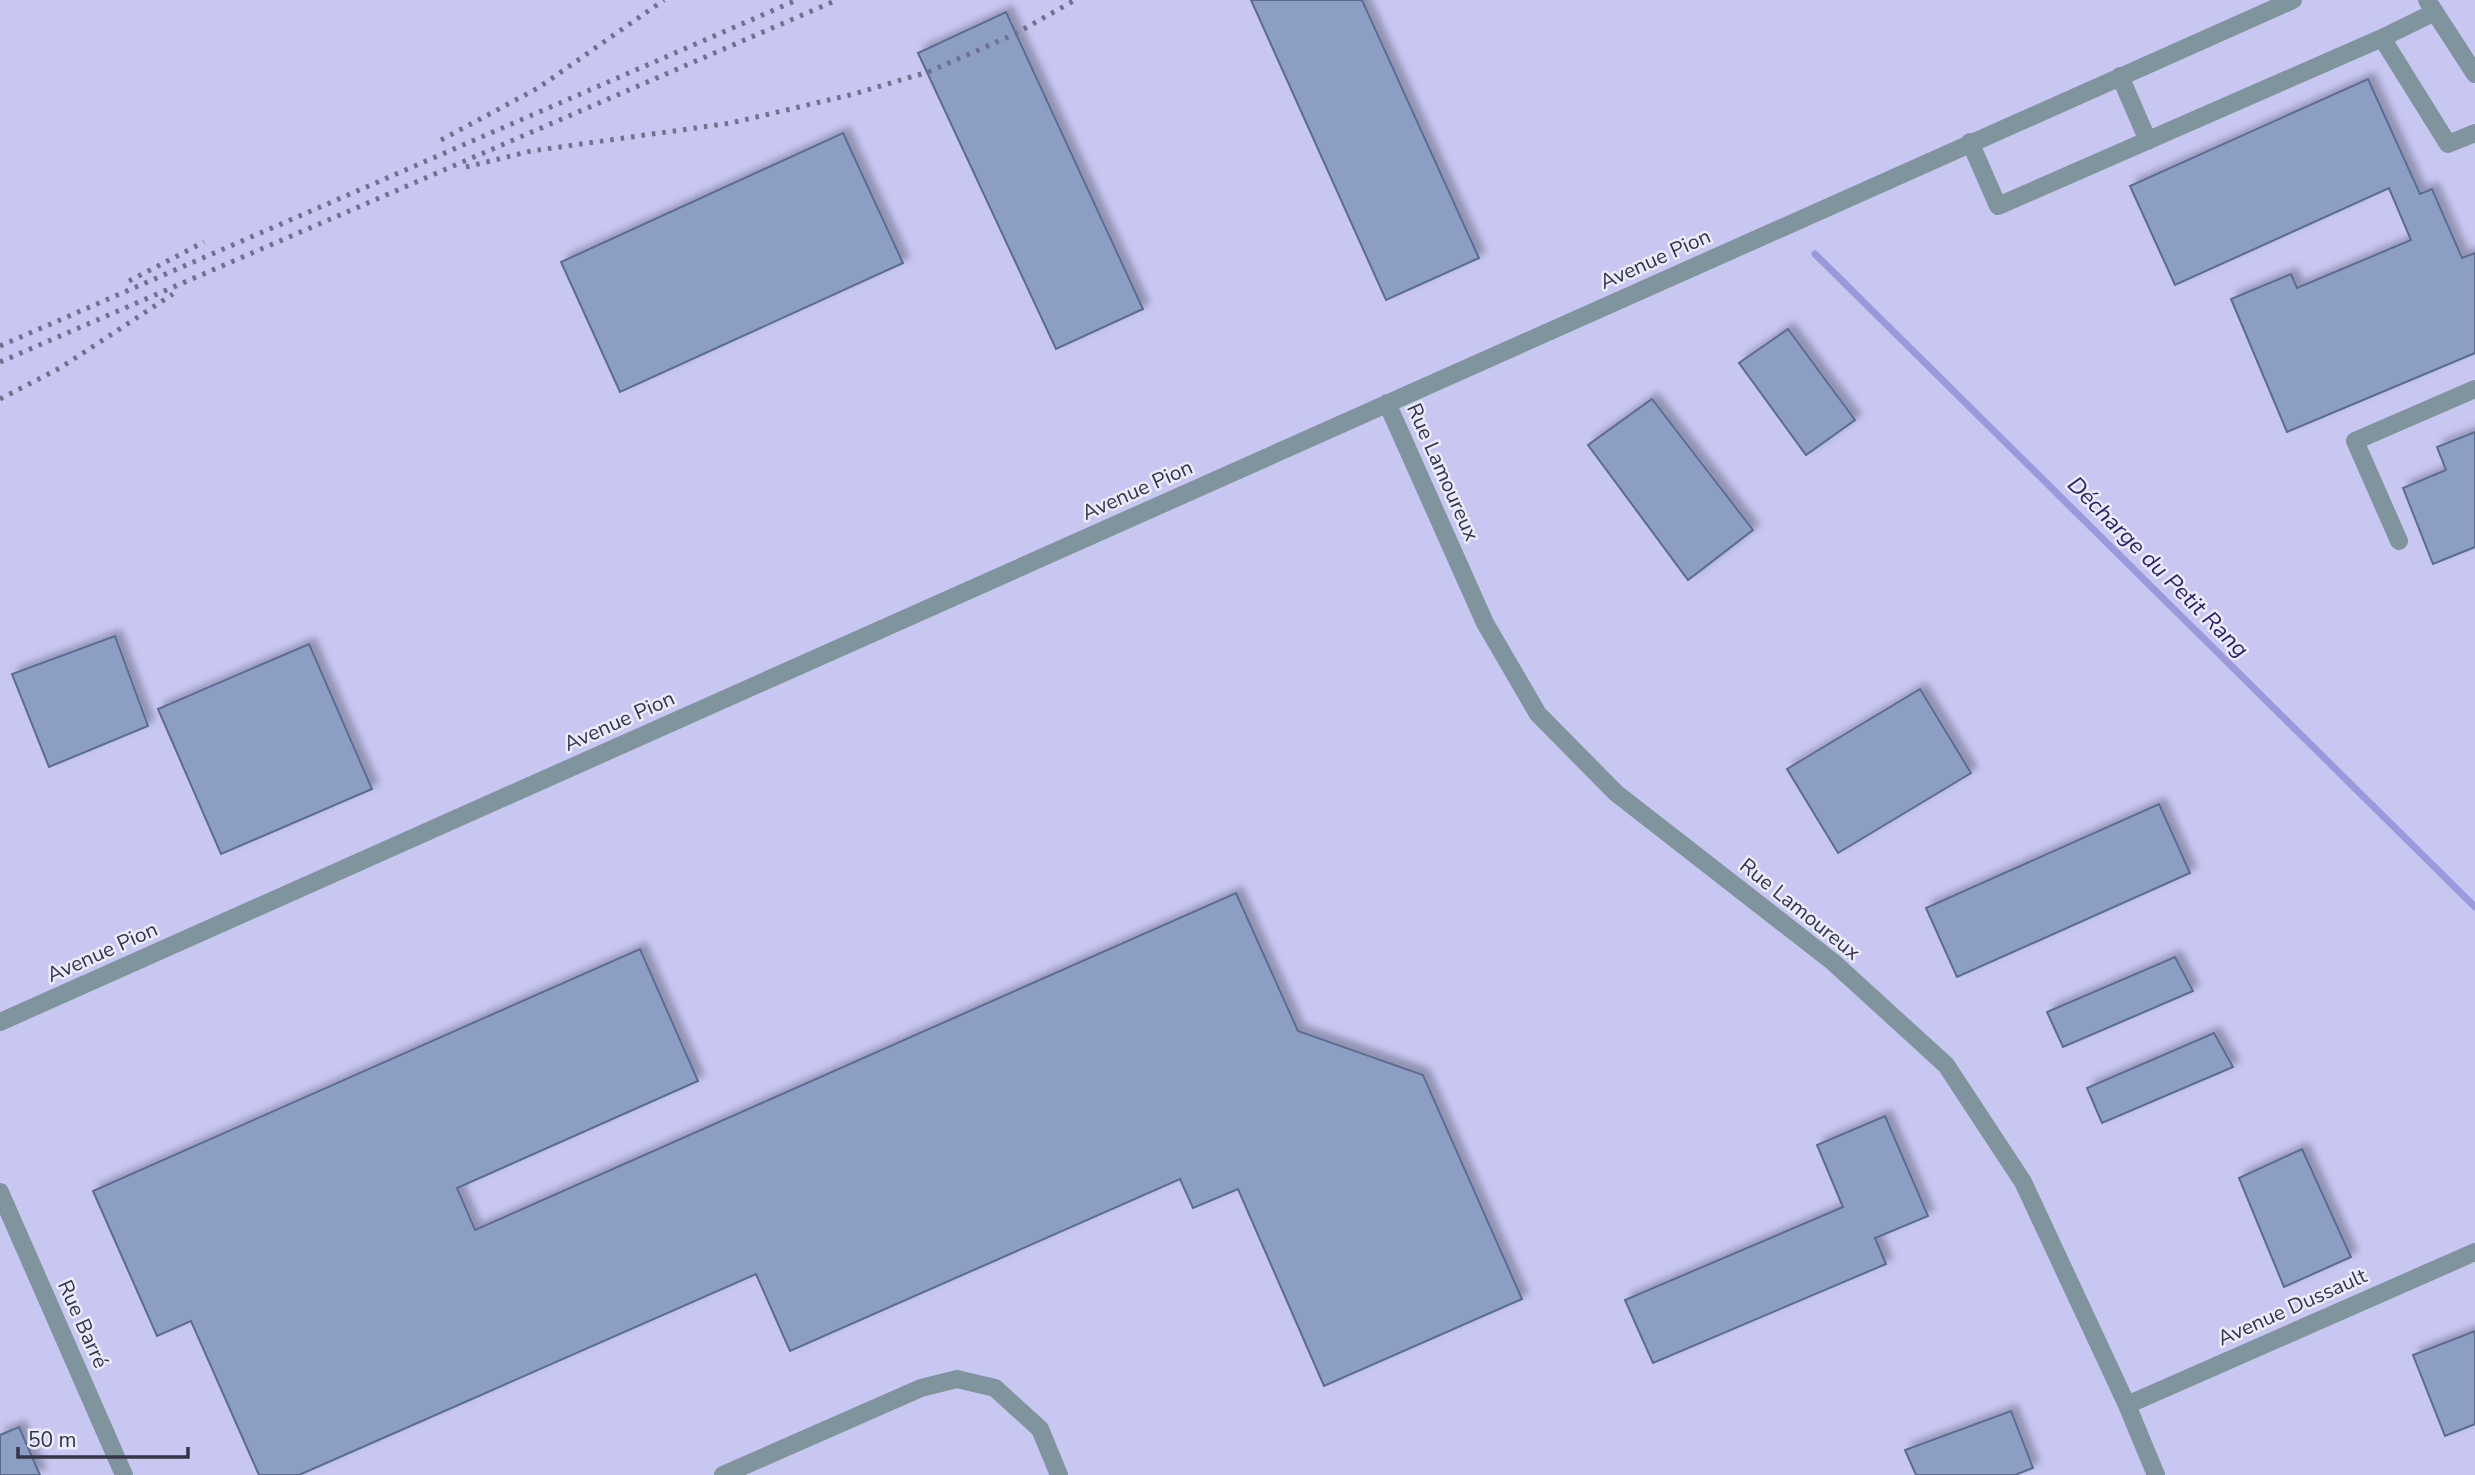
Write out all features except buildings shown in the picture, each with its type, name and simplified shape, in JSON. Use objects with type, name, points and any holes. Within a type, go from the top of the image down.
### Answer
[{"type":"street","name":"Avenue Pion","points":[[0,1022],[2293,0]]},
{"type":"street","points":[[1970,142],[1998,206],[2382,38],[2431,6],[2475,74]]},
{"type":"street","points":[[2382,38],[2448,144],[2475,133]]},
{"type":"street","points":[[2120,76],[2148,141]]},
{"type":"street","points":[[2399,541],[2355,441],[2475,388]]},
{"type":"street","name":"Rue Lamoureux","points":[[1387,403],[1485,623],[1538,714],[1616,793],[1833,962],[1946,1065],[2023,1182],[2127,1405],[2156,1475]]},
{"type":"street","name":"Rue Barré","points":[[0,1192],[124,1475]]},
{"type":"street","name":"Avenue Dussault","points":[[2127,1405],[2475,1252]]},
{"type":"street","points":[[723,1475],[920,1388],[957,1379],[995,1388],[1040,1429],[1059,1475]]},
{"type":"waterway","name":"Décharge du Petit Rang","points":[[1815,254],[2475,907]]},
{"type":"railway","points":[[441,140],[538,88],[664,0]]},
{"type":"railway","points":[[0,346],[797,0]]},
{"type":"railway","points":[[0,362],[837,0]]},
{"type":"railway","points":[[466,167],[531,151],[731,123],[854,94],[928,72],[1015,34],[1075,0]]},
{"type":"railway","points":[[129,281],[204,242]]},
{"type":"railway","points":[[0,399],[60,368],[173,294]]}]
